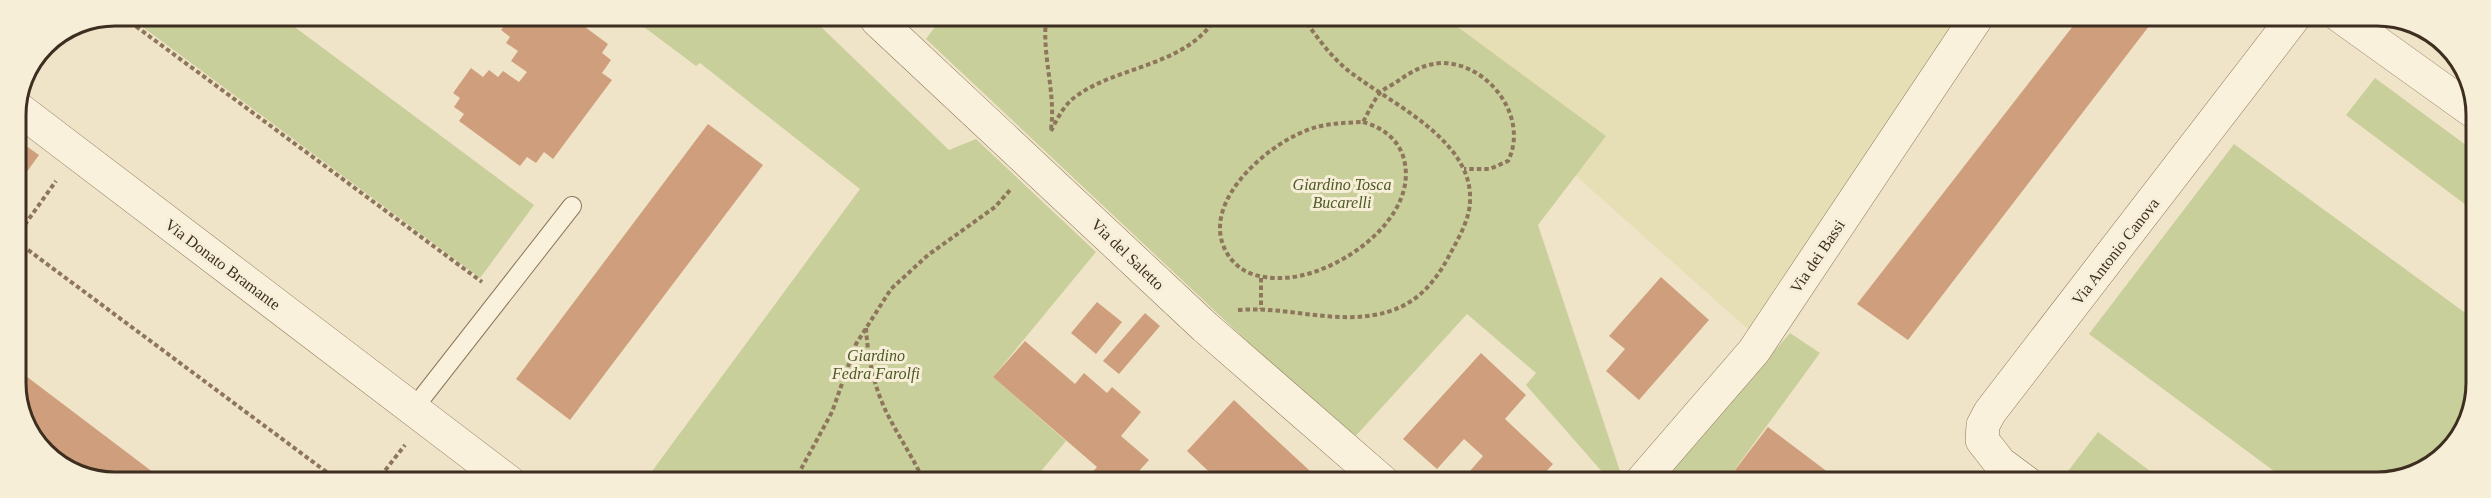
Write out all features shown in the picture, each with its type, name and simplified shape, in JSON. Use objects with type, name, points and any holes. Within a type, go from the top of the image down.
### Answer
[{"type":"street","name":"Via del Saletto","points":[[882,25],[1205,327],[1370,472]]},
{"type":"street","name":"Via dei Bassi","points":[[1650,472],[1754,351],[1972,25]]},
{"type":"street","name":"Via Antonio Canova","points":[[2012,472],[2000,463],[1982,440],[1983,425],[1990,412],[2288,25]]},
{"type":"street","points":[[2353,25],[2465,106]]},
{"type":"street","name":"Via Donato Bramante","points":[[25,114],[495,472]]},
{"type":"lane","points":[[422,414],[500,295],[572,206]]},
{"type":"path","points":[[134,25],[500,295]]},
{"type":"path","points":[[1046,25],[1046,67],[1054,110],[1050,131]]},
{"type":"path","points":[[1045,140],[1074,98],[1113,77],[1175,54],[1196,39],[1209,25]]},
{"type":"path","points":[[1205,327],[1235,311],[1261,309],[1345,319],[1376,315],[1404,306],[1420,297],[1432,284],[1448,258],[1468,214],[1471,200],[1464,169],[1449,145],[1413,115],[1344,67],[1308,25]]},
{"type":"path","points":[[1363,122],[1380,93],[1425,65],[1445,63],[1483,78],[1510,109],[1515,128],[1514,148],[1508,161],[1500,167],[1464,169]]},
{"type":"path","points":[[1363,122],[1376,126],[1390,136],[1400,148],[1406,165],[1406,182],[1401,200],[1391,215],[1361,247],[1325,270],[1285,278],[1261,278],[1238,268],[1224,250],[1220,235],[1221,216],[1241,179],[1273,149],[1306,130],[1326,124],[1363,122]]},
{"type":"path","points":[[25,226],[57,179]]},
{"type":"path","points":[[800,472],[819,441],[856,344],[891,289],[908,271],[995,207],[1015,183]]},
{"type":"path","points":[[25,246],[327,472]]},
{"type":"path","points":[[1261,278],[1261,309]]},
{"type":"path","points":[[866,326],[869,362],[874,381],[890,420],[919,472]]},
{"type":"shaded area","points":[[1455,25],[1958,25],[1750,331],[1575,175],[1606,136]]},
{"type":"green space","points":[[140,25],[292,25],[534,205],[480,278]]},
{"type":"green space","name":"Giardino Fedra Farolfi","points":[[641,25],[819,25],[949,150],[976,139],[1096,252],[993,377],[1066,441],[1040,472],[651,472],[860,189],[700,63],[696,66]]},
{"type":"green space","name":"Giardino Tosca Bucarelli","points":[[936,25],[1455,25],[1606,136],[1538,225],[1620,472],[1602,472],[1526,385],[1536,373],[1467,314],[1352,440],[926,39]]},
{"type":"green space","points":[[2375,78],[2466,145],[2466,205],[2346,115]]},
{"type":"green space","points":[[2234,144],[2466,313],[2465,395],[2456,423],[2447,438],[2426,457],[2410,466],[2394,471],[2376,472],[2275,472],[2089,334]]},
{"type":"green space","points":[[1790,333],[1820,353],[1733,472],[1670,472]]},
{"type":"green space","points":[[2098,432],[2151,472],[2067,472]]},
{"type":"building","points":[[505,25],[582,25],[608,44],[602,53],[611,60],[602,73],[612,80],[553,159],[544,152],[536,163],[527,157],[520,166],[459,121],[464,114],[454,107],[460,98],[453,93],[471,68],[483,77],[489,70],[498,77],[503,71],[519,82],[527,72],[511,61],[518,51],[506,43],[510,37],[501,30]]},
{"type":"building","points":[[2074,25],[2150,25],[1908,340],[1857,304]]},
{"type":"building","points":[[708,124],[763,165],[570,420],[516,379]]},
{"type":"building","points":[[25,145],[39,155],[25,174]]},
{"type":"building","points":[[1661,277],[1709,320],[1639,400],[1606,371],[1625,349],[1609,336]]},
{"type":"building","points":[[1097,302],[1122,322],[1096,354],[1071,333]]},
{"type":"building","points":[[1145,313],[1160,326],[1119,374],[1103,361]]},
{"type":"building","points":[[1025,341],[1075,384],[1084,373],[1107,393],[1112,387],[1141,412],[1121,436],[1149,460],[1138,472],[1093,472],[1097,467],[993,377]]},
{"type":"building","points":[[1481,353],[1526,395],[1505,419],[1553,464],[1546,472],[1471,472],[1483,456],[1464,439],[1437,469],[1403,439]]},
{"type":"building","points":[[25,375],[153,472],[103,472],[75,463],[65,457],[44,438],[35,423],[27,401]]},
{"type":"building","points":[[1234,400],[1311,472],[1209,472],[1187,451]]},
{"type":"building","points":[[1768,427],[1828,472],[1733,472]]}]
